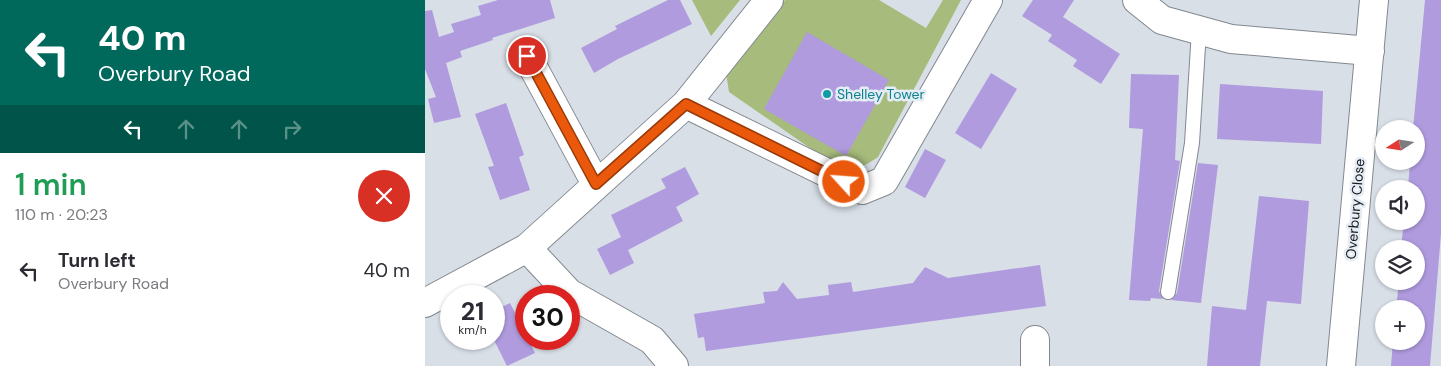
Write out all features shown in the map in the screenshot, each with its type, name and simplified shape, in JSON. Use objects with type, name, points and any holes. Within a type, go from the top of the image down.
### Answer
[{"type":"street","points":[[425,303],[527,248],[686,104],[769,0]]},
{"type":"street","points":[[686,104],[861,190],[884,181],[988,0]]},
{"type":"street","points":[[1137,0],[1162,20],[1231,39],[1370,51]]},
{"type":"street","name":"Overbury Close","points":[[1341,366],[1374,0]]},
{"type":"street","points":[[527,56],[596,184]]},
{"type":"street","points":[[527,248],[569,293],[652,340],[674,366]]},
{"type":"lane","points":[[1168,292],[1192,144],[1199,30]]},
{"type":"green space","points":[[692,0],[740,0],[711,36]]},
{"type":"green space","points":[[785,0],[879,0],[926,28],[943,0],[961,0],[878,157],[866,165],[849,168],[830,162],[729,92],[726,73]]},
{"type":"building","points":[[498,0],[550,0],[555,18],[492,38],[493,40],[460,51],[462,57],[446,63],[461,117],[434,123],[428,99],[436,97],[425,69],[425,11],[432,10],[439,37],[454,32],[451,24],[481,15],[478,6]]},
{"type":"building","points":[[668,0],[680,0],[692,24],[618,59],[594,73],[581,48],[617,29],[615,26]]},
{"type":"building","points":[[1033,0],[1074,0],[1063,17],[1120,54],[1101,84],[1073,66],[1077,60],[1048,41],[1052,35],[1022,16]]},
{"type":"building","points":[[1425,0],[1441,0],[1441,234],[1430,366],[1391,366],[1392,350],[1425,350],[1425,300],[1397,300],[1398,290],[1425,290],[1425,240],[1402,240],[1403,230],[1425,230],[1425,180],[1409,180],[1409,170],[1425,170],[1425,120],[1414,120]]},
{"type":"building","name":"Shelley Tower","points":[[807,32],[889,80],[846,156],[764,109]]},
{"type":"building","points":[[991,73],[1017,89],[981,149],[955,133]]},
{"type":"building","points":[[1131,74],[1179,75],[1175,160],[1180,161],[1159,291],[1163,299],[1151,298],[1150,301],[1129,300],[1143,129],[1129,128]]},
{"type":"building","points":[[1220,84],[1323,91],[1321,144],[1217,139]]},
{"type":"building","points":[[506,103],[524,155],[519,157],[530,190],[500,200],[488,167],[494,166],[475,114]]},
{"type":"building","points":[[925,149],[946,160],[925,198],[905,187]]},
{"type":"building","points":[[1198,163],[1218,165],[1201,303],[1171,300],[1177,293]]},
{"type":"building","points":[[685,167],[699,194],[676,207],[683,221],[628,250],[634,263],[610,275],[597,249],[621,237],[611,215],[666,188],[661,179]]},
{"type":"building","points":[[1259,196],[1309,201],[1301,304],[1267,301],[1260,366],[1207,366],[1212,306],[1246,310]]},
{"type":"building","points":[[1040,265],[1046,306],[706,351],[704,337],[698,338],[694,314],[765,303],[763,292],[777,291],[783,282],[797,299],[829,295],[828,285],[851,282],[853,292],[913,283],[925,267],[948,278]]},
{"type":"building","points":[[510,303],[515,313],[515,350],[534,350],[535,353],[507,366],[499,350],[505,350],[505,306]]},
{"type":"place","name":"Shelley Tower","points":[[827,94]]},
{"type":"route","points":[[527,56],[596,184],[686,104],[844,182]]}]
